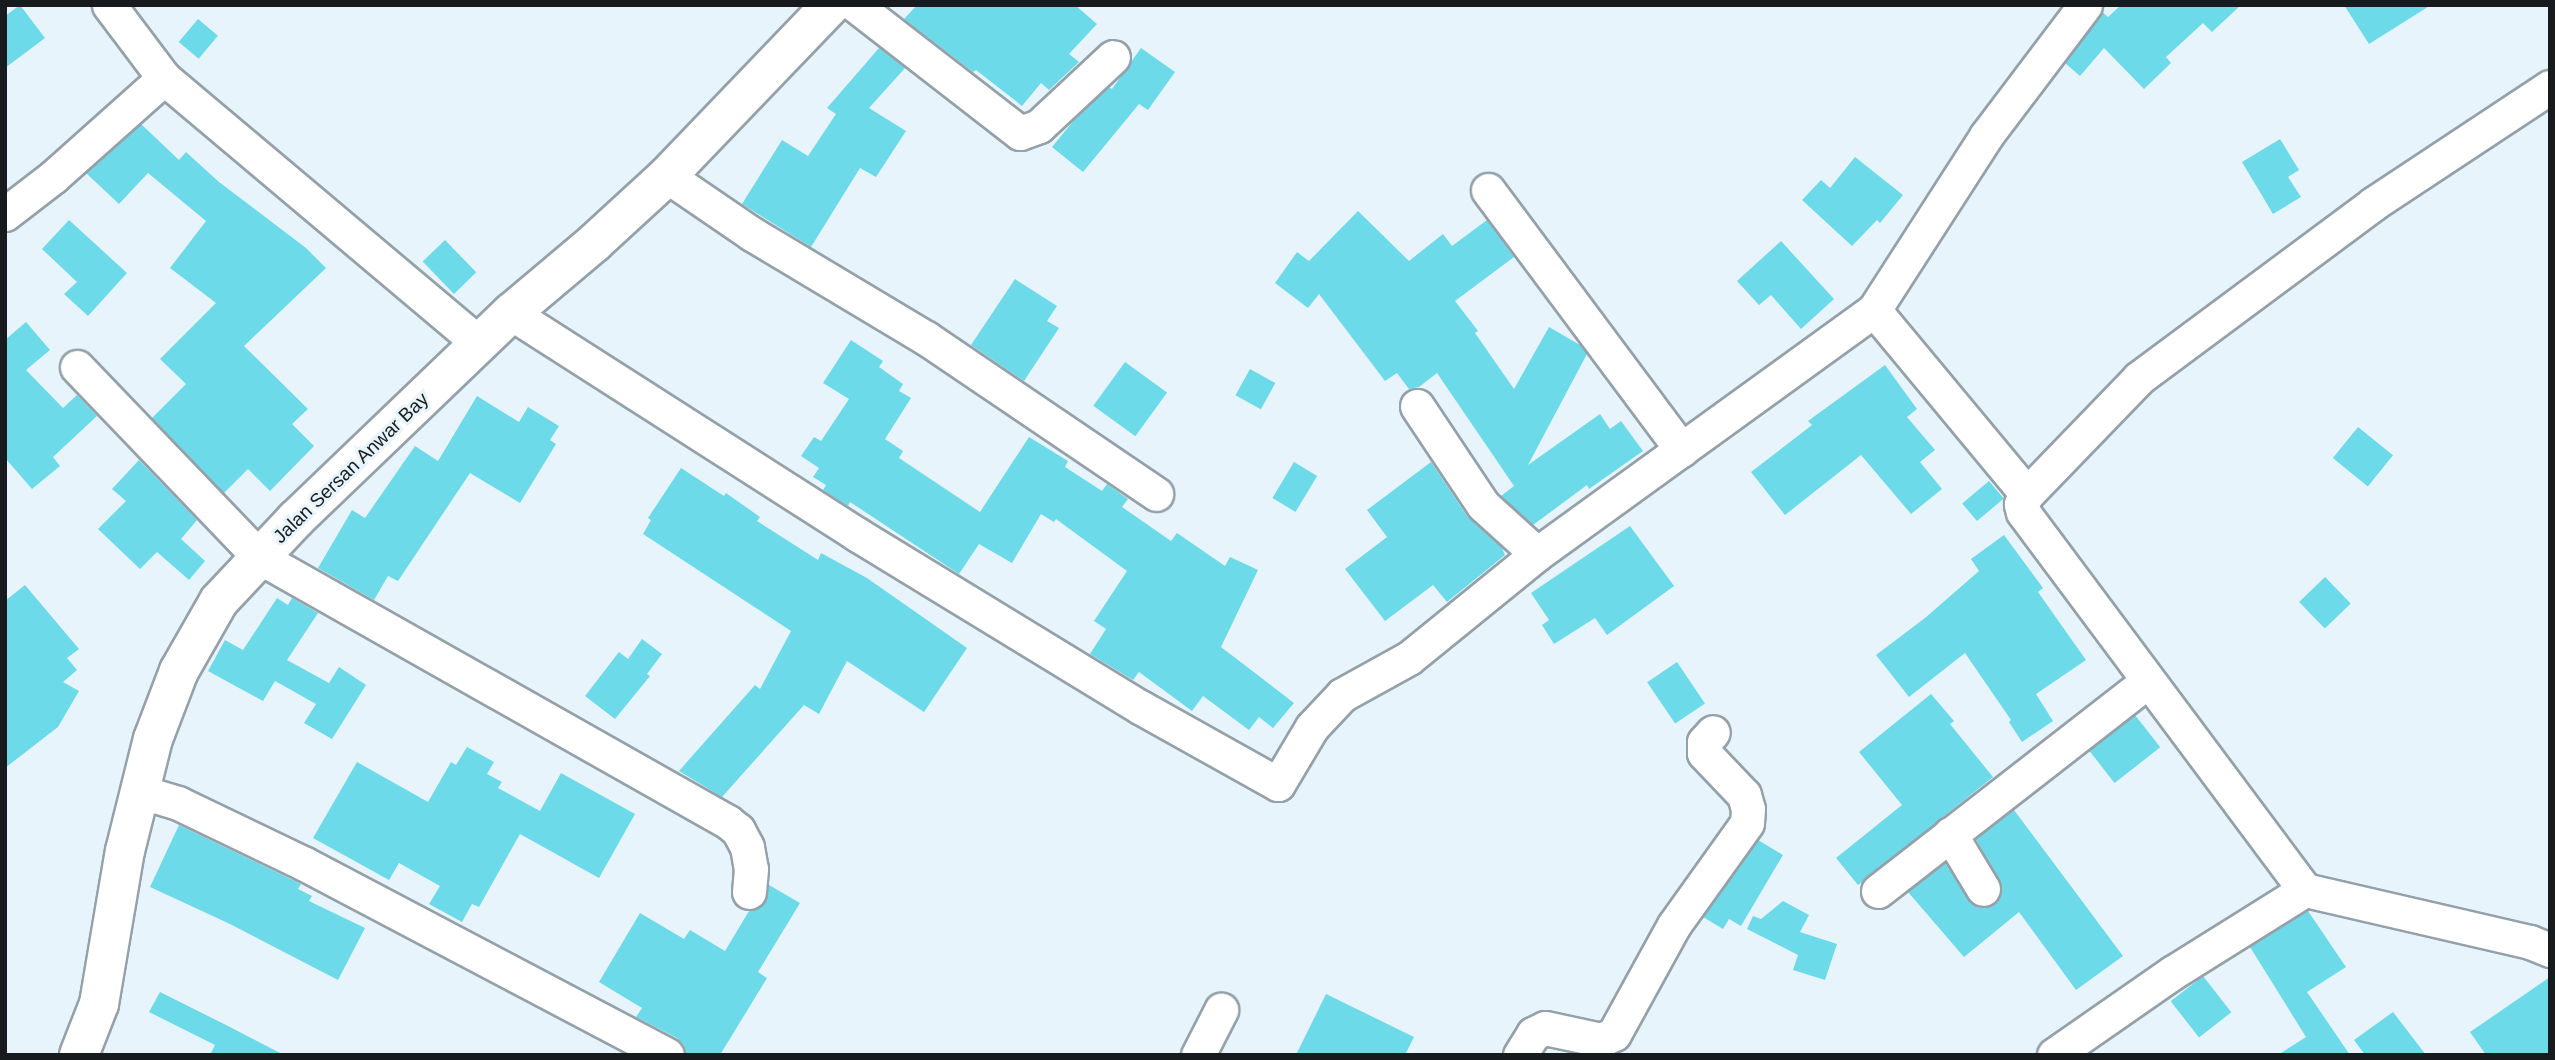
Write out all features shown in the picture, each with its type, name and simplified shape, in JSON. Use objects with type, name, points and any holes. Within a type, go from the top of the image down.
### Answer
[{"type":"main road","name":"Jalan Sersan Anwar Bay","points":[[79,1055],[99,1004],[125,851],[153,739],[179,671],[206,620],[238,578],[259,557],[511,313],[594,243],[667,176],[831,5]]},
{"type":"street","points":[[109,5],[164,78],[480,344]]},
{"type":"street","points":[[855,5],[1020,133],[1039,126],[1112,57]]},
{"type":"street","points":[[511,313],[858,535],[1140,707],[1278,784],[1306,735],[1342,695],[1409,658],[1538,554],[1874,310],[1986,136],[2085,5]]},
{"type":"street","points":[[5,214],[53,177],[164,78]]},
{"type":"street","points":[[2550,87],[2373,204],[2139,378],[2027,494],[2021,508],[2305,890],[2516,939],[2550,950]]},
{"type":"street","points":[[667,176],[752,234],[926,338],[1156,494]]},
{"type":"street","points":[[1488,191],[1682,450]]},
{"type":"street","points":[[1874,310],[2027,494]]},
{"type":"street","points":[[77,368],[259,557],[728,822],[738,830],[747,847],[751,869],[749,892]]},
{"type":"street","points":[[1418,406],[1483,505],[1538,554]]},
{"type":"street","points":[[1878,891],[2148,681]]},
{"type":"street","points":[[1520,1055],[1533,1034],[1545,1028],[1601,1040],[1614,1034],[1674,925],[1747,823],[1748,809],[1744,795],[1704,753],[1704,743],[1713,732]]},
{"type":"street","points":[[138,791],[178,803],[305,864],[667,1055]]},
{"type":"street","points":[[1950,834],[1983,889]]},
{"type":"street","points":[[2054,1055],[2172,973],[2305,890]]},
{"type":"street","points":[[1198,1055],[1222,1010]]},
{"type":"building","points":[[20,5],[45,38],[5,68],[5,16]]},
{"type":"building","points":[[917,5],[1075,5],[1097,24],[1069,54],[1079,62],[1049,90],[1041,83],[1022,106],[904,19]]},
{"type":"building","points":[[2121,5],[2241,5],[2212,32],[2203,23],[2166,57],[2171,63],[2144,89],[2104,48],[2080,76],[2065,63],[2102,12],[2108,17]]},
{"type":"building","points":[[2344,5],[2431,5],[2369,44]]},
{"type":"building","points":[[198,19],[218,36],[199,59],[179,42]]},
{"type":"building","points":[[879,48],[905,68],[869,108],[906,131],[876,177],[860,168],[811,247],[742,204],[782,140],[808,156],[836,114],[827,108]]},
{"type":"building","points":[[1141,48],[1175,72],[1148,110],[1139,104],[1083,172],[1052,147],[1075,119],[1109,87],[1112,89]]},
{"type":"building","points":[[141,124],[179,160],[186,152],[219,182],[306,248],[326,268],[244,346],[308,409],[292,424],[314,446],[270,491],[248,469],[224,493],[152,418],[186,384],[160,359],[216,303],[170,268],[206,221],[148,173],[119,204],[86,173]]},
{"type":"building","points":[[2280,139],[2299,170],[2288,177],[2301,197],[2273,214],[2242,162]]},
{"type":"building","points":[[1855,157],[1903,195],[1880,223],[1877,220],[1852,246],[1802,200],[1821,180],[1830,188]]},
{"type":"building","points":[[1358,211],[1409,261],[1443,234],[1452,246],[1487,220],[1514,257],[1455,301],[1478,331],[1475,333],[1514,389],[1549,327],[1580,345],[1587,354],[1528,465],[1600,414],[1610,429],[1621,421],[1643,451],[1589,489],[1587,485],[1533,525],[1501,496],[1514,486],[1437,373],[1419,387],[1409,389],[1397,373],[1385,381],[1319,294],[1308,308],[1275,283],[1297,252],[1309,261]]},
{"type":"building","points":[[69,220],[127,273],[88,316],[64,294],[77,282],[42,249]]},
{"type":"building","points":[[445,240],[476,272],[454,294],[423,262]]},
{"type":"building","points":[[1781,241],[1834,299],[1801,329],[1771,295],[1759,305],[1737,281]]},
{"type":"building","points":[[1015,279],[1057,306],[1047,321],[1059,328],[1024,381],[971,345]]},
{"type":"building","points":[[26,322],[50,350],[26,370],[63,408],[77,395],[97,416],[53,457],[60,466],[32,489],[5,458],[5,340]]},
{"type":"building","points":[[851,340],[883,361],[879,367],[903,384],[899,391],[911,398],[885,439],[903,451],[899,458],[980,512],[1029,437],[1068,461],[1065,467],[1102,491],[1107,484],[1128,499],[1122,507],[1171,541],[1177,533],[1225,566],[1230,557],[1258,570],[1221,647],[1294,703],[1273,728],[1259,717],[1249,730],[1203,696],[1192,711],[1139,672],[1133,680],[1090,654],[1106,629],[1094,621],[1127,571],[1056,519],[1054,522],[1041,514],[1012,563],[979,544],[959,574],[850,502],[848,506],[823,490],[826,485],[813,477],[819,468],[801,456],[814,437],[821,441],[849,399],[823,383]]},
{"type":"building","points":[[1125,362],[1167,393],[1135,436],[1093,406]]},
{"type":"building","points":[[1885,365],[1917,409],[1907,417],[1935,450],[1920,462],[1942,489],[1911,514],[1861,455],[1785,515],[1751,472],[1812,425],[1808,421]]},
{"type":"building","points":[[1250,369],[1275,383],[1261,409],[1235,395]]},
{"type":"building","points":[[477,396],[519,422],[528,407],[559,426],[550,440],[556,444],[520,503],[470,473],[398,581],[388,576],[374,600],[318,568],[352,510],[365,518],[415,446],[438,461]]},
{"type":"building","points":[[2358,427],[2393,455],[2368,486],[2333,458]]},
{"type":"building","points":[[139,460],[197,520],[181,539],[205,561],[189,580],[157,552],[140,569],[98,529],[126,501],[112,489]]},
{"type":"building","points":[[1294,462],[1317,476],[1296,512],[1272,498]]},
{"type":"building","points":[[1431,462],[1467,516],[1502,548],[1505,555],[1447,602],[1433,585],[1385,621],[1345,569],[1387,537],[1367,510]]},
{"type":"building","points":[[681,468],[724,496],[726,493],[760,517],[757,521],[818,560],[821,553],[867,578],[967,648],[924,712],[847,661],[819,714],[804,705],[722,797],[679,771],[755,685],[760,689],[791,631],[643,534],[651,520],[648,518]]},
{"type":"building","points":[[1989,481],[2004,499],[1977,521],[1962,503]]},
{"type":"building","points":[[1630,526],[1674,586],[1607,635],[1595,618],[1554,644],[1542,625],[1549,620],[1531,593]]},
{"type":"building","points":[[2004,535],[2043,588],[2038,592],[2086,660],[2036,694],[2053,721],[2022,742],[2009,722],[2011,720],[1965,653],[1909,697],[1876,655],[1925,618],[1979,571],[1971,559]]},
{"type":"building","points":[[2325,577],[2351,604],[2325,629],[2299,602]]},
{"type":"building","points":[[25,585],[79,649],[67,658],[77,670],[63,682],[79,691],[58,727],[5,768],[5,601]]},
{"type":"building","points":[[277,598],[288,605],[292,598],[318,613],[287,660],[329,683],[339,667],[366,685],[332,739],[304,723],[316,704],[275,681],[263,701],[208,671],[225,640],[243,650]]},
{"type":"building","points":[[642,639],[662,654],[647,674],[650,676],[615,719],[585,696],[619,652],[628,659]]},
{"type":"building","points":[[1677,662],[1705,703],[1675,724],[1647,682]]},
{"type":"building","points":[[1931,694],[1954,721],[1950,724],[1993,777],[1858,885],[1836,858],[1902,805],[1859,752]]},
{"type":"building","points":[[2135,715],[2160,747],[2115,783],[2089,751]]},
{"type":"building","points":[[467,747],[494,762],[487,774],[502,782],[498,788],[540,811],[561,773],[635,814],[599,878],[520,834],[479,907],[472,904],[462,922],[429,904],[440,886],[399,863],[389,880],[313,838],[357,762],[428,802],[451,762],[456,765]]},
{"type":"building","points":[[2014,810],[2123,956],[2076,990],[2019,912],[1964,957],[1908,892],[1945,863],[1973,905],[1984,908],[1993,905],[2000,898],[2002,888],[1976,839]]},
{"type":"building","points":[[179,825],[301,884],[298,889],[312,896],[309,901],[365,928],[338,980],[230,924],[150,887]]},
{"type":"building","points":[[1758,840],[1783,855],[1741,926],[1729,919],[1723,929],[1703,917]]},
{"type":"building","points":[[769,885],[800,903],[758,972],[767,978],[720,1055],[686,1055],[684,1045],[677,1038],[636,1017],[642,1008],[599,982],[640,913],[684,939],[690,930],[725,951],[749,911],[765,902]]},
{"type":"building","points":[[1783,901],[1809,915],[1800,932],[1837,944],[1825,980],[1793,970],[1798,955],[1747,929],[1753,916],[1761,919]]},
{"type":"building","points":[[2308,911],[2346,967],[2307,992],[2350,1055],[2278,1055],[2306,1037],[2250,947]]},
{"type":"building","points":[[2203,976],[2231,1012],[2199,1037],[2171,1001]]},
{"type":"building","points":[[2550,977],[2550,1055],[2486,1055],[2470,1032]]},
{"type":"building","points":[[160,992],[284,1055],[210,1055],[215,1045],[149,1012]]},
{"type":"building","points":[[1326,994],[1414,1037],[1405,1055],[1296,1055]]},
{"type":"building","points":[[2393,1012],[2426,1055],[2365,1055],[2354,1040]]}]
